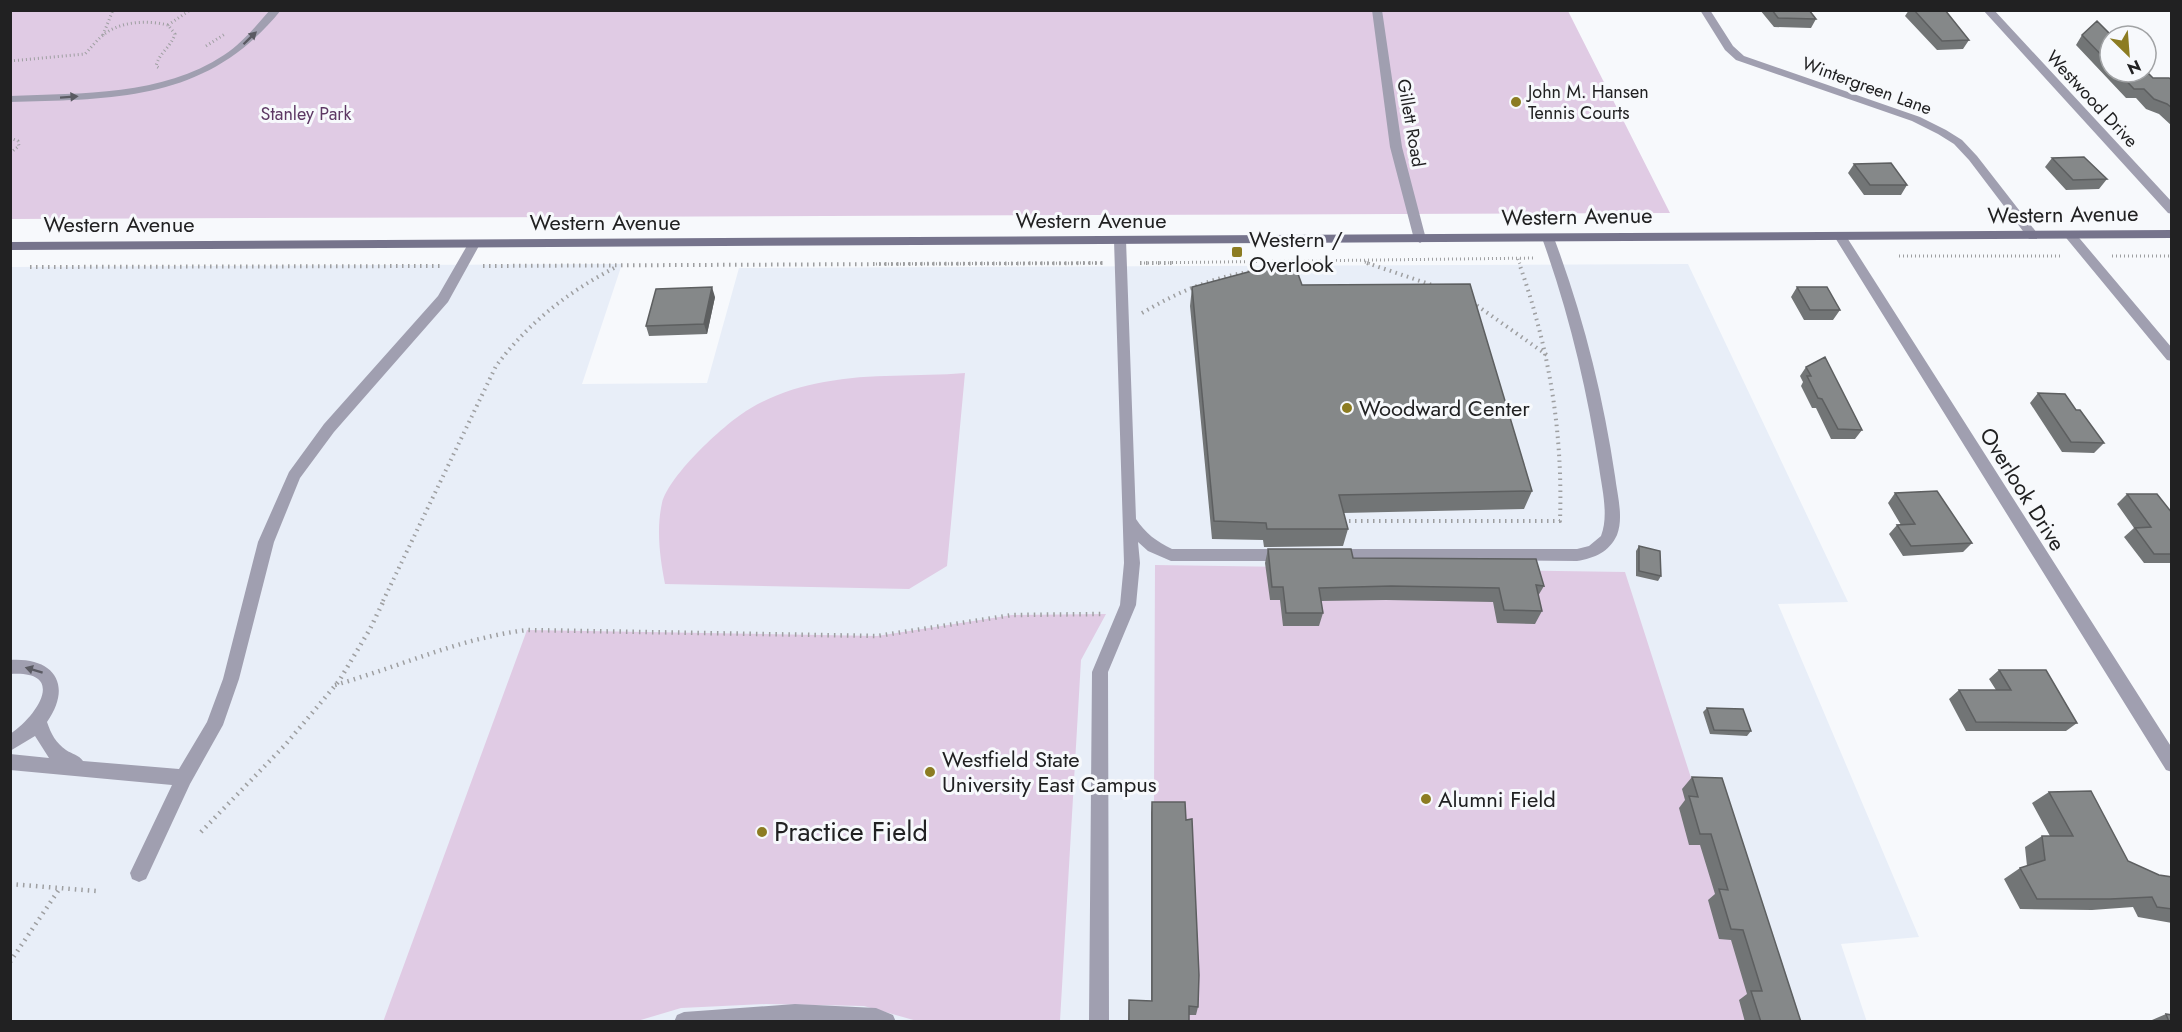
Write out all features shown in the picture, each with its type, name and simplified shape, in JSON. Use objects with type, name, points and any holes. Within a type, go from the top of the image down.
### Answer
[{"type":"main road","name":"Western Avenue","points":[[10,246],[2172,234]]},
{"type":"street","points":[[10,99],[112,93],[155,86],[186,77],[226,58],[276,10]]},
{"type":"street","name":"Gillett Road","points":[[1377,10],[1396,147],[1420,239]]},
{"type":"street","name":"Wintergreen Lane","points":[[1705,10],[1729,48],[1740,58],[1916,119],[1950,137],[1973,159],[2033,236]]},
{"type":"street","name":"Westwood Drive","points":[[1988,10],[2172,210]]},
{"type":"street","name":"Overlook Drive","points":[[1840,236],[2172,764]]},
{"type":"street","points":[[2071,236],[2172,357]]},
{"type":"street","points":[[1129,519],[1136,531],[1153,547],[1171,555],[1591,554],[1605,543],[1611,528],[1610,499],[1585,356],[1548,238]]},
{"type":"street","points":[[1100,1022],[1100,672],[1128,605],[1132,563],[1120,240]]},
{"type":"street","points":[[140,873],[184,778],[214,725],[231,679],[266,542],[294,476],[329,428],[443,299],[474,244]]},
{"type":"street","points":[[10,667],[34,668],[45,674],[51,684],[51,697],[38,720],[10,743]]},
{"type":"street","points":[[38,720],[49,748],[58,757],[88,769]]},
{"type":"street","points":[[10,762],[184,778]]},
{"type":"street","points":[[684,1022],[795,1014],[876,1018],[886,1022]]},
{"type":"path","points":[[10,61],[85,54],[103,35],[113,10]]},
{"type":"path","points":[[168,25],[190,10]]},
{"type":"path","points":[[103,35],[129,25],[158,23],[168,25],[174,31],[174,41],[158,57],[155,64],[165,68]]},
{"type":"path","points":[[200,50],[225,34]]},
{"type":"path","points":[[10,138],[18,141],[19,146],[10,153]]},
{"type":"path","points":[[1852,256],[2172,256]]},
{"type":"path","points":[[22,267],[1120,263],[1556,258]]},
{"type":"path","points":[[1344,533],[1342,521],[1560,521],[1562,456],[1555,390],[1547,355],[1518,259]]},
{"type":"path","points":[[1360,260],[1440,288]]},
{"type":"path","points":[[1260,262],[1262,271]]},
{"type":"path","points":[[201,832],[286,744],[335,685],[370,629],[496,366],[522,332],[537,318],[606,272],[622,264]]},
{"type":"path","points":[[1136,317],[1192,286],[1234,274],[1253,272]]},
{"type":"path","points":[[1466,297],[1547,355]]},
{"type":"path","points":[[335,685],[368,677],[499,632],[526,630],[877,636],[1012,615],[1106,614]]},
{"type":"path","points":[[10,884],[96,891]]},
{"type":"path","points":[[10,963],[60,888]]},
{"type":"shaded area","name":"Westfield State University East Campus","points":[[622,264],[582,384],[707,383],[739,268],[1688,264],[1848,602],[1778,604],[1919,937],[1841,944],[1867,1022],[11,1021],[10,267]]},
{"type":"green space","name":"Stanley Park","points":[[10,11],[1568,11],[1670,213],[11,219]]},
{"type":"green space","points":[[965,373],[947,566],[909,589],[665,584],[659,534],[660,513],[667,491],[675,478],[700,450],[740,415],[777,395],[824,382],[859,377]]},
{"type":"green space","name":"Alumni Field","points":[[1155,565],[1625,572],[1769,1021],[1153,1022]]},
{"type":"green space","name":"Practice Field","points":[[1106,614],[1081,660],[1060,1021],[917,1021],[864,1006],[766,1004],[681,1008],[634,1022],[383,1022],[527,630],[877,636],[1012,615]]},
{"type":"building","points":[[1772,10],[1809,10],[1816,19],[1778,18]]},
{"type":"building","points":[[1914,10],[1945,10],[1969,40],[1942,41]]},
{"type":"building","points":[[2097,21],[2100,24],[2098,24],[2098,52],[2082,35]]},
{"type":"building","points":[[2158,78],[2169,78],[2172,80],[2172,108],[2154,99],[2144,89],[2134,89],[2129,84],[2158,84]]},
{"type":"building","points":[[2084,157],[2107,179],[2073,180],[2052,158]]},
{"type":"building","points":[[1891,163],[1907,185],[1870,185],[1854,164]]},
{"type":"building","name":"Woodward Center","points":[[1293,260],[1302,285],[1470,284],[1532,491],[1339,495],[1348,529],[1267,529],[1266,523],[1214,521],[1192,287]]},
{"type":"building","points":[[712,287],[704,324],[646,326],[656,289]]},
{"type":"building","points":[[1797,287],[1827,287],[1840,310],[1810,310]]},
{"type":"building","points":[[1825,357],[1862,430],[1838,429],[1822,399],[1818,398],[1807,376],[1811,376],[1806,367]]},
{"type":"building","points":[[2038,393],[2065,394],[2104,443],[2071,442]]},
{"type":"building","points":[[1937,491],[1972,543],[1911,546],[1897,525],[1915,524],[1895,493]]},
{"type":"building","points":[[2127,494],[2157,494],[2172,513],[2172,554],[2154,554],[2135,528],[2151,527]]},
{"type":"building","points":[[1639,546],[1660,551],[1661,576],[1639,571]]},
{"type":"building","points":[[1268,549],[1351,549],[1353,558],[1536,559],[1544,586],[1536,585],[1542,611],[1504,610],[1499,588],[1391,586],[1319,588],[1323,613],[1286,613],[1283,587],[1272,587]]},
{"type":"building","points":[[1999,670],[2046,670],[2077,723],[1976,722],[1959,690],[2011,690]]},
{"type":"building","points":[[1707,708],[1743,709],[1751,731],[1714,730]]},
{"type":"building","points":[[1692,777],[1722,778],[1801,1022],[1761,1022],[1751,991],[1762,991],[1743,930],[1731,929],[1719,889],[1728,890],[1711,834],[1700,834],[1689,796],[1698,797]]},
{"type":"building","points":[[2091,791],[2128,861],[2159,875],[2172,877],[2172,909],[2157,907],[2152,897],[2037,899],[2020,868],[2045,860],[2042,836],[2073,836],[2049,792]]},
{"type":"building","points":[[1152,802],[1185,802],[1186,820],[1192,819],[1199,975],[1198,1007],[1189,1006],[1189,1022],[1129,1022],[1129,1000],[1152,1001]]},
{"type":"building","points":[[2166,1014],[2172,1015],[2172,1022],[2169,1022]]},
{"type":"place","name":"John M. Hansen Tennis Courts","points":[[1516,102]]},
{"type":"place","name":"Western / Overlook","points":[[1237,252]]},
{"type":"place","name":"Woodward Center","points":[[1347,408]]},
{"type":"place","name":"Westfield State University East Campus","points":[[930,772]]},
{"type":"place","name":"Alumni Field","points":[[1426,799]]},
{"type":"place","name":"Practice Field","points":[[762,832]]}]
